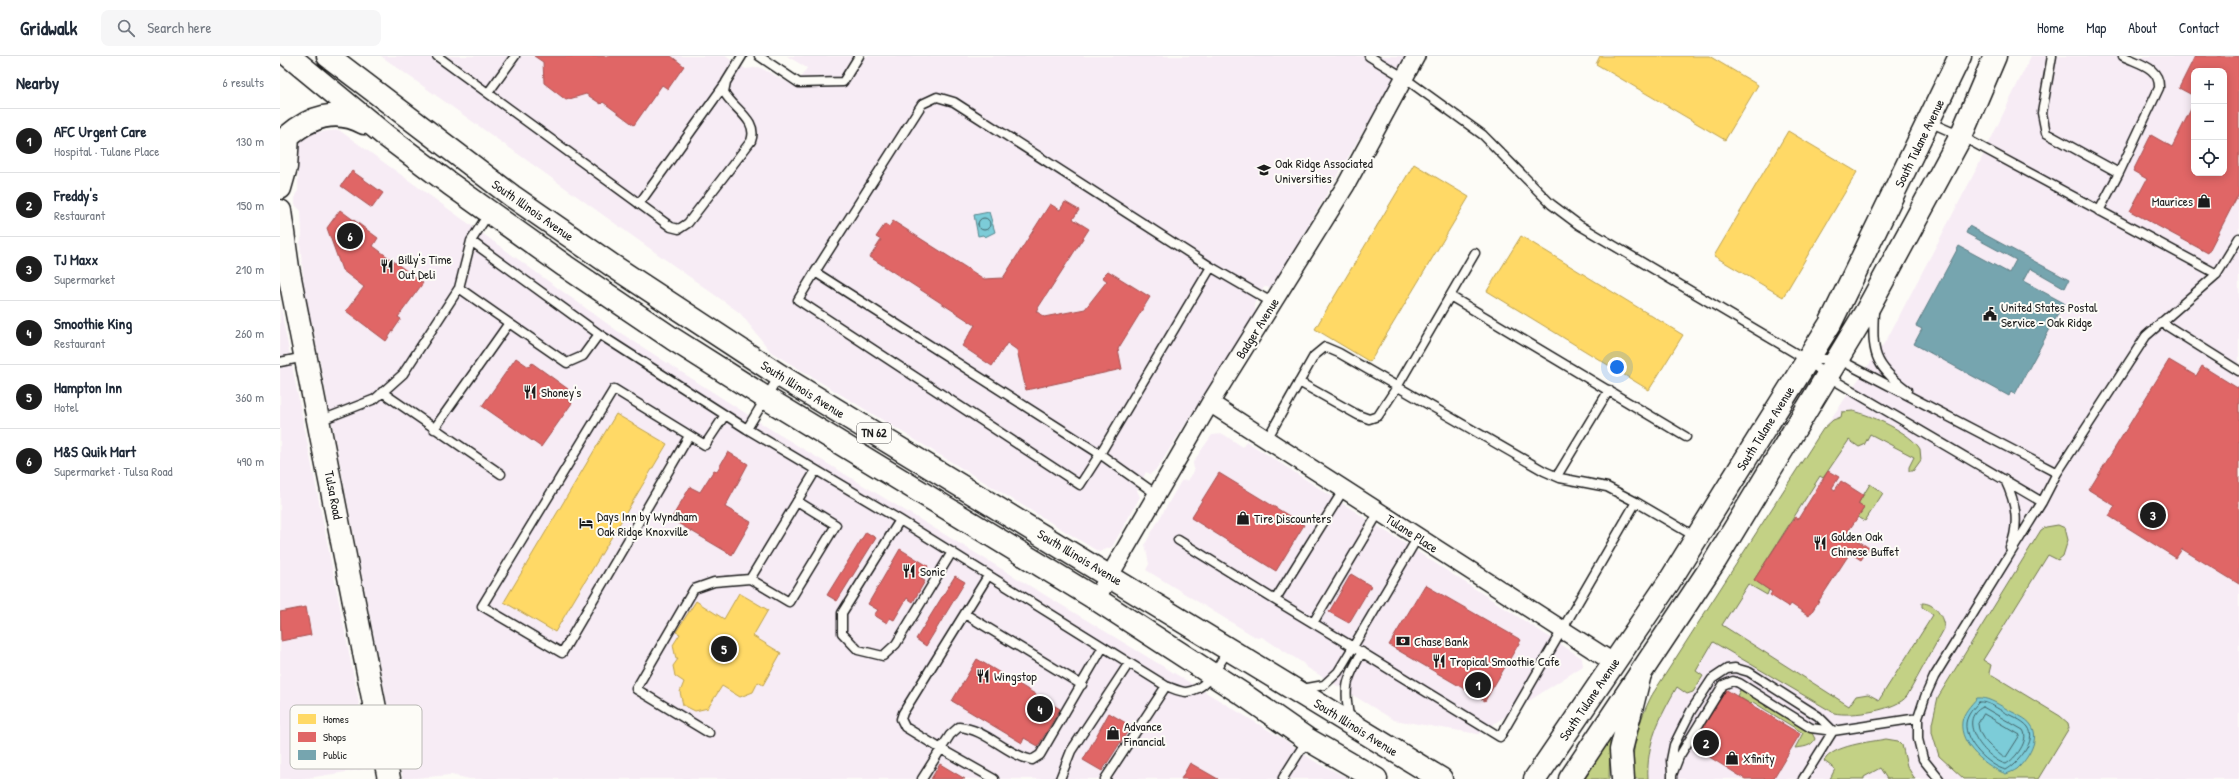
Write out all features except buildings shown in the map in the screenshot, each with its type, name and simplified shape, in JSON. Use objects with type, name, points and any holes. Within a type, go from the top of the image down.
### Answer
[{"type":"main road","name":"South Illinois Avenue","points":[[288,56],[386,136],[489,212],[635,313],[766,398],[1096,599],[1212,674],[1307,739],[1376,779]]},
{"type":"main road","name":"South Illinois Avenue","points":[[328,56],[512,196],[613,266],[779,375],[1441,779]]},
{"type":"main road","points":[[352,56],[425,116],[512,196]]},
{"type":"main road","name":"South Tulane Avenue","points":[[1535,779],[1697,538],[1830,324],[1960,56]]},
{"type":"main road","name":"South Tulane Avenue","points":[[1570,779],[1715,561],[1874,297],[1961,136],[1995,56]]},
{"type":"main road","points":[[280,188],[286,167],[288,136],[301,125],[338,114],[356,119],[386,136]]},
{"type":"main road","name":"Tulsa Road","points":[[280,211],[284,269],[307,357],[375,705]]},
{"type":"main road","points":[[1623,779],[1621,750],[1640,674]]},
{"type":"main road","points":[[1352,764],[1370,779]]},
{"type":"main road","name":"Tulsa Road","points":[[387,769],[389,779]]},
{"type":"street","name":"Badger Avenue","points":[[1096,599],[1210,403],[1346,186],[1403,77],[1416,56]]},
{"type":"street","name":"Tulane Place","points":[[1210,403],[1614,663]]},
{"type":"lane","points":[[437,56],[670,227],[679,229],[688,223],[751,141],[754,133],[750,122],[729,101],[724,92],[726,82]]},
{"type":"lane","points":[[488,93],[515,56]]},
{"type":"lane","points":[[639,204],[726,82],[742,56]]},
{"type":"lane","points":[[759,56],[799,83],[843,82],[859,56]]},
{"type":"lane","points":[[1369,56],[1403,77],[1483,135],[1551,204],[1568,218],[1807,360],[1832,367],[1931,407],[2057,472]]},
{"type":"lane","points":[[2052,56],[2042,113],[2046,133],[2119,173]]},
{"type":"lane","points":[[2099,211],[2119,173],[2159,88],[2160,78],[2154,71],[2122,56]]},
{"type":"lane","points":[[1211,267],[1080,485],[798,300],[922,104],[937,96],[954,102],[1211,267],[1273,304]]},
{"type":"lane","points":[[1929,122],[1961,136],[2217,274]]},
{"type":"lane","points":[[319,421],[374,399],[403,374],[459,288],[472,242],[489,212]]},
{"type":"lane","points":[[1939,779],[1923,759],[1918,739],[1918,718],[1934,677],[2042,502],[2057,472],[2146,336],[2217,274],[2228,259],[2239,238]]},
{"type":"lane","points":[[472,242],[599,334],[725,415],[900,520],[1166,686],[1185,692],[1198,689],[1206,684],[1229,649]]},
{"type":"lane","points":[[1299,382],[1370,419],[1378,416],[1398,386],[1475,253]]},
{"type":"lane","points":[[815,272],[1100,454],[1156,494]]},
{"type":"lane","points":[[459,288],[567,363],[583,356],[599,334]]},
{"type":"lane","points":[[1450,296],[1686,437]]},
{"type":"lane","points":[[1874,297],[1874,351],[1879,363],[1889,377],[1931,407]]},
{"type":"lane","points":[[2161,322],[2239,371]]},
{"type":"lane","points":[[434,429],[509,323]]},
{"type":"lane","points":[[1267,440],[1314,356],[1325,347],[1398,386],[1557,476],[1607,487],[1636,502],[1697,538]]},
{"type":"lane","points":[[280,362],[307,357]]},
{"type":"lane","points":[[1807,360],[1832,367],[2004,480],[2042,502]]},
{"type":"lane","points":[[747,429],[779,375]]},
{"type":"lane","points":[[689,436],[562,653],[482,606],[614,389],[705,445],[725,415]]},
{"type":"lane","points":[[1557,476],[1609,390]]},
{"type":"lane","points":[[382,392],[501,474]]},
{"type":"lane","points":[[750,579],[816,470]]},
{"type":"lane","points":[[2003,565],[2013,541],[2016,520],[2013,498],[2004,480]]},
{"type":"lane","points":[[1275,600],[1344,489]]},
{"type":"lane","points":[[709,733],[636,689],[694,589],[714,582],[750,579],[788,602],[836,525],[797,501]]},
{"type":"lane","points":[[1178,540],[1500,737],[1636,502]]},
{"type":"lane","points":[[1313,623],[1379,512]]},
{"type":"lane","points":[[900,520],[842,613],[842,633],[858,650],[883,656],[896,644],[952,552]]},
{"type":"lane","points":[[1296,690],[1324,685],[1338,672],[1418,537]]},
{"type":"lane","points":[[988,576],[903,713],[901,719],[905,726],[941,749],[994,779]]},
{"type":"lane","points":[[965,614],[1082,685]]},
{"type":"lane","points":[[922,779],[950,736],[959,727],[970,728],[1021,758],[1032,760],[1040,755],[1103,647]]},
{"type":"lane","points":[[1351,724],[1345,699],[1348,678],[1362,652]]},
{"type":"lane","points":[[1064,778],[1071,751],[1129,663]]},
{"type":"lane","points":[[1674,778],[1670,760],[1674,745],[1691,711],[1712,679],[1727,669],[1735,668],[1749,672],[1818,716],[1833,731]]},
{"type":"lane","points":[[1674,778],[1687,744],[1723,685],[1728,682],[1739,683],[1811,728],[1833,731],[1918,718]]},
{"type":"lane","points":[[1105,779],[1166,686]]},
{"type":"lane","points":[[1803,779],[1833,731]]},
{"type":"lane","points":[[1284,779],[1283,778],[1307,739]]},
{"type":"shaded area","points":[[381,56],[725,56],[746,69],[759,67],[795,86],[807,68],[787,56],[1407,56],[1272,288],[1264,287],[1254,304],[1256,312],[1157,469],[1150,474],[1146,472],[1137,490],[1140,497],[1112,547],[1099,552],[771,352],[740,313]]},
{"type":"shaded area","points":[[2031,56],[2239,56],[2239,779],[1633,779],[1640,720],[1652,695],[1813,444],[1887,339],[1977,168]]},
{"type":"shaded area","points":[[317,129],[319,132],[339,130],[616,330],[775,432],[1285,740],[1314,761],[1350,779],[470,779],[451,775],[403,779],[400,769],[422,769],[422,705],[387,705],[312,322],[309,321],[307,314],[300,244],[302,235],[301,211],[295,205],[295,195],[298,191],[298,159],[294,158],[293,152],[299,141]]},
{"type":"shaded area","points":[[280,305],[359,705],[290,705],[290,769],[366,769],[301,779],[280,779]]},
{"type":"shaded area","points":[[1223,434],[1243,447],[1246,441],[1582,658],[1583,666],[1478,734],[1394,720],[1306,667],[1303,663],[1262,637],[1257,638],[1146,570],[1149,564],[1145,544],[1181,481],[1188,480],[1194,471],[1193,462],[1212,435]]},
{"type":"green space","points":[[1853,411],[1870,416],[1900,431],[1920,449],[1921,460],[1913,471],[1909,471],[1909,467],[1914,457],[1870,434],[1864,445],[1859,447],[1849,440],[1823,478],[1820,476],[1754,580],[1769,590],[1767,595],[1748,584],[1722,625],[1849,706],[1856,696],[1868,694],[1879,700],[1933,615],[1922,607],[1922,603],[1931,605],[1938,612],[1944,624],[1944,629],[1907,696],[1902,701],[1884,709],[1851,714],[1834,713],[1713,642],[1696,671],[1703,676],[1693,692],[1687,694],[1677,687],[1665,709],[1655,731],[1649,754],[1648,779],[1633,779],[1633,757],[1636,736],[1652,695],[1823,429],[1833,420],[1841,417],[1842,412]]},
{"type":"green space","points":[[1870,484],[1883,493],[1865,521],[1858,517],[1864,508],[1858,504]]},
{"type":"green space","points":[[2058,525],[2065,528],[2068,540],[2063,556],[2058,560],[2048,555],[1983,660],[1991,665],[1989,673],[2060,716],[2068,723],[2069,728],[2038,779],[1964,779],[1939,756],[1932,733],[1932,724],[1938,697],[2041,530],[2046,527]]},
{"type":"green space","points":[[1741,688],[1765,703],[1764,705],[1767,708],[1769,706],[1812,733],[1815,739],[1813,742],[1806,746],[1795,748],[1803,733],[1753,702],[1751,704],[1737,696]]},
{"type":"green space","points":[[1886,739],[1898,741],[1902,745],[1907,766],[1915,779],[1887,779],[1880,768],[1864,777],[1864,779],[1830,779],[1835,769],[1824,761],[1835,751],[1852,745]]},
{"type":"green space","points":[[1608,741],[1610,742],[1609,779],[1585,779]]},
{"type":"water","points":[[989,212],[995,232],[985,237],[983,235],[978,236],[974,215]]},
{"type":"water","points":[[1977,698],[1984,698],[2020,716],[2029,722],[2034,730],[2035,736],[2032,748],[2025,760],[2017,769],[2006,774],[1999,771],[1983,761],[1965,739],[1962,731],[1964,715]]},
{"type":"place","name":"Oak Ridge Associated Universities","points":[[1264,170]]},
{"type":"place","name":"Maurices","points":[[2204,201]]},
{"type":"place","name":"M&S Quik Mart","points":[[350,236]]},
{"type":"place","name":"Billy's Time Out Deli","points":[[387,266]]},
{"type":"place","name":"United States Postal Service - Oak Ridge","points":[[1990,314]]},
{"type":"place","name":"Shoney's","points":[[530,392]]},
{"type":"place","name":"TJ Maxx","points":[[2153,515]]},
{"type":"place","name":"Tire Discounters","points":[[1243,518]]},
{"type":"place","name":"Days Inn by Wyndham Oak Ridge Knoxville","points":[[586,523]]},
{"type":"place","name":"Golden Oak Chinese Buffet","points":[[1820,543]]},
{"type":"place","name":"Sonic","points":[[909,571]]},
{"type":"place","name":"Chase Bank","points":[[1403,641]]},
{"type":"place","name":"Hampton Inn","points":[[724,649]]},
{"type":"place","name":"Tropical Smoothie Cafe","points":[[1439,661]]},
{"type":"place","name":"Wingstop","points":[[983,676]]},
{"type":"place","name":"AFC Urgent Care","points":[[1478,685]]},
{"type":"place","name":"Smoothie King","points":[[1040,709]]},
{"type":"place","name":"Advance Financial","points":[[1113,733]]},
{"type":"place","name":"Freddy's","points":[[1706,743]]},
{"type":"place","name":"Xfinity","points":[[1732,758]]}]
